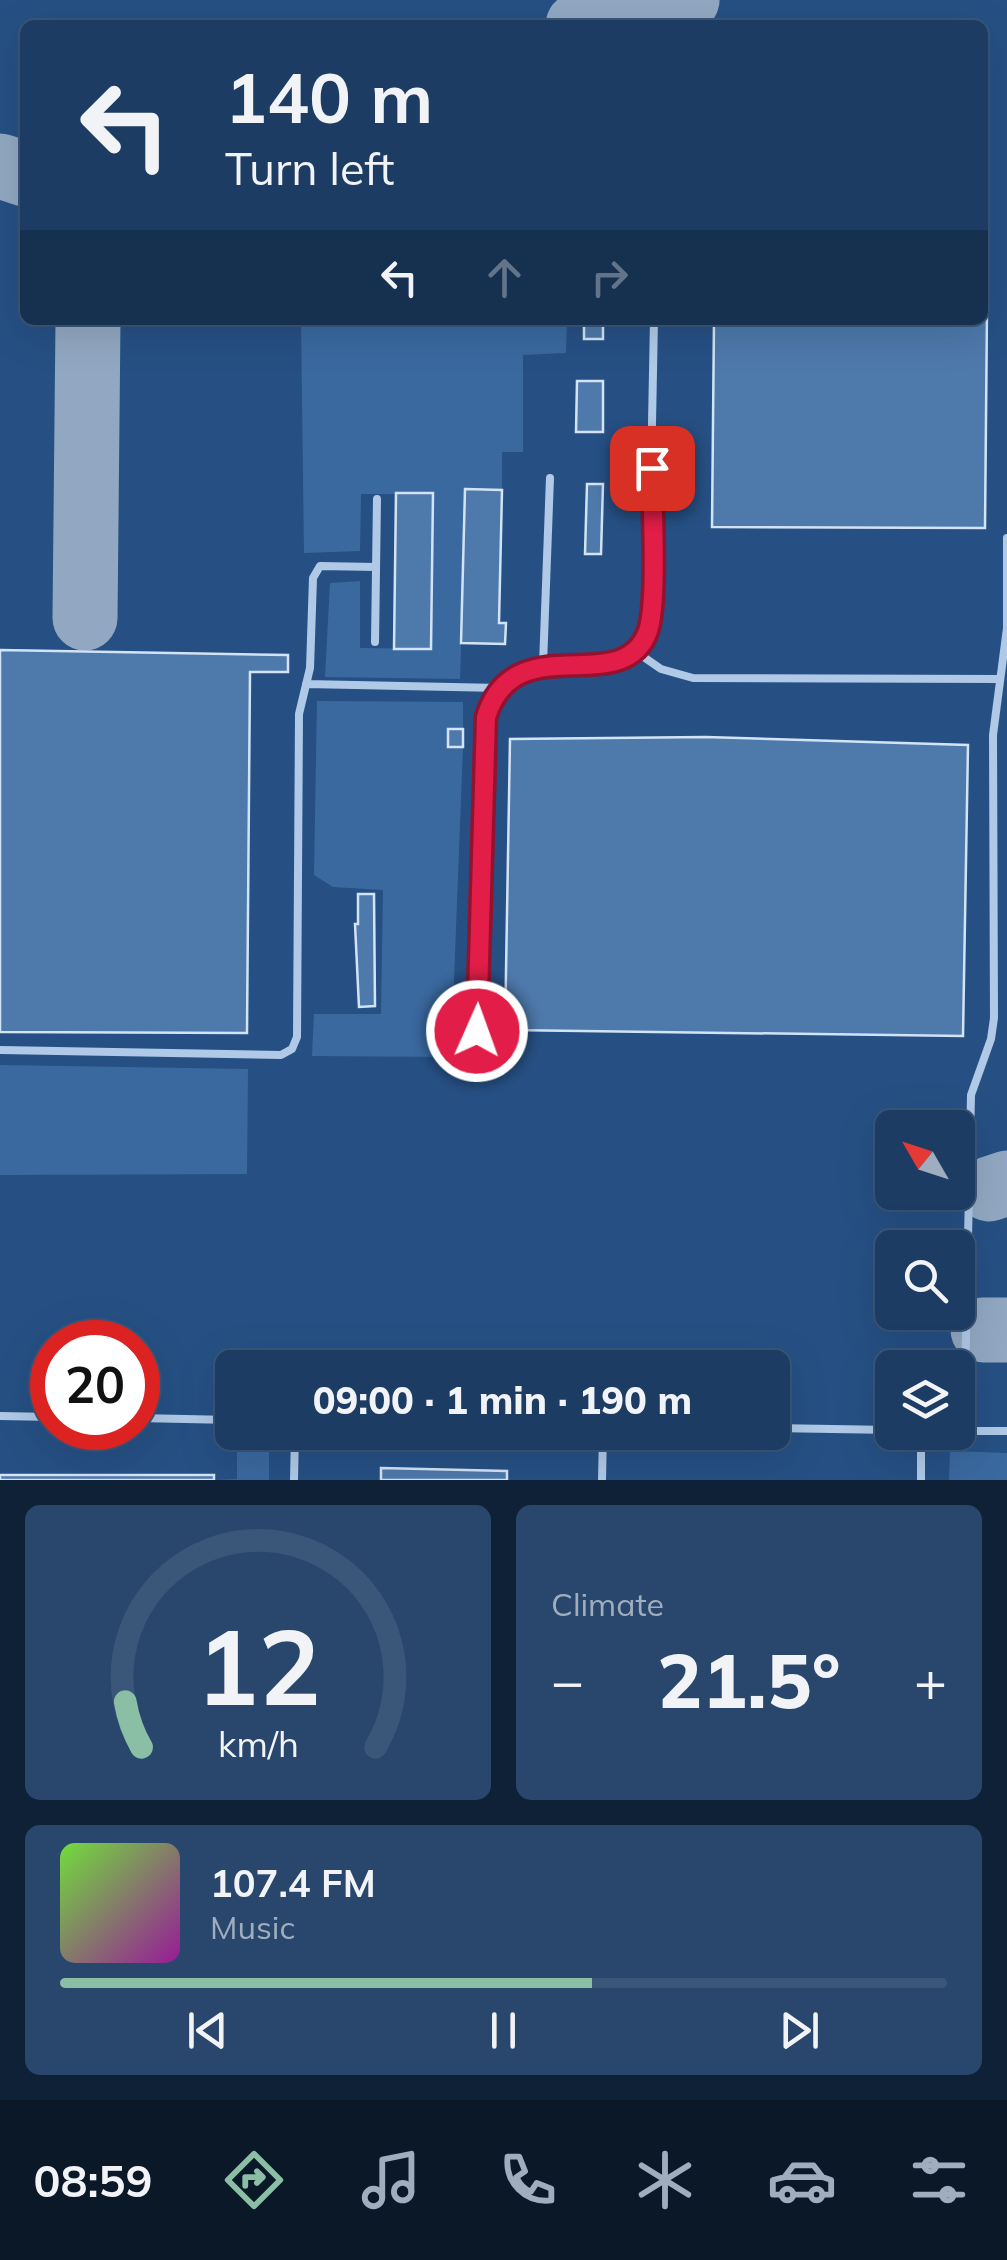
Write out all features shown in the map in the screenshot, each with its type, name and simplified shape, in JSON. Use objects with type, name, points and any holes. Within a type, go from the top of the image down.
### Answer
[{"type":"lane","points":[[477,1031],[484,730],[490,704],[500,688],[517,674],[544,665],[612,662],[635,650],[648,630],[654,325]]},
{"type":"lane","points":[[544,665],[550,478]]},
{"type":"lane","points":[[375,642],[377,499]]},
{"type":"lane","points":[[963,1350],[971,1096],[991,1039],[994,1018],[993,736],[1006,628],[1007,538]]},
{"type":"lane","points":[[0,1050],[281,1055],[292,1048],[297,1037],[299,714],[310,668],[316,569],[376,567]]},
{"type":"lane","points":[[635,650],[661,670],[693,678],[1000,680]]},
{"type":"lane","points":[[306,684],[500,688]]},
{"type":"lane","points":[[0,1416],[30,1417]]},
{"type":"lane","points":[[160,1418],[215,1420]]},
{"type":"lane","points":[[790,1428],[875,1430]]},
{"type":"lane","points":[[975,1431],[1007,1432]]},
{"type":"lane","points":[[294,1480],[295,1450]]},
{"type":"lane","points":[[602,1480],[603,1450]]},
{"type":"lane","points":[[921,1450],[921,1480]]},
{"type":"shaded area","points":[[301,325],[567,325],[566,353],[523,355],[523,452],[502,452],[502,490],[466,489],[460,679],[325,677],[330,583],[360,581],[360,648],[431,649],[433,494],[361,494],[360,551],[304,553]]},
{"type":"shaded area","points":[[317,701],[463,702],[463,729],[448,730],[448,747],[463,747],[451,1057],[312,1056],[314,1014],[381,1014],[383,890],[333,887],[314,875]]},
{"type":"shaded area","points":[[0,1065],[248,1069],[247,1174],[0,1175]]},
{"type":"shaded area","points":[[237,1450],[269,1450],[269,1480],[214,1480],[237,1479]]},
{"type":"shaded area","points":[[950,1451],[1007,1453],[1007,1480],[949,1480]]},
{"type":"building","points":[[584,325],[603,325],[603,339],[584,339]]},
{"type":"building","points":[[714,325],[987,325],[985,528],[712,527]]},
{"type":"building","points":[[577,381],[603,381],[603,432],[576,432]]},
{"type":"building","points":[[587,484],[603,484],[601,554],[585,554]]},
{"type":"building","points":[[465,489],[502,490],[499,623],[506,623],[505,644],[461,643]]},
{"type":"building","points":[[396,493],[433,493],[431,649],[394,649]]},
{"type":"building","points":[[0,650],[288,655],[288,672],[250,672],[247,1033],[0,1032]]},
{"type":"building","points":[[448,729],[463,729],[463,747],[448,747]]},
{"type":"building","points":[[706,737],[968,745],[963,1036],[505,1030],[510,739]]},
{"type":"building","points":[[358,894],[374,894],[375,1006],[359,1007],[355,924]]},
{"type":"building","points":[[381,1468],[507,1471],[507,1480],[381,1480]]},
{"type":"building","points":[[0,1475],[214,1475],[214,1480],[0,1480]]},
{"type":"taxiway","points":[[600,20],[687,0]]},
{"type":"taxiway","points":[[0,166],[20,172]]},
{"type":"taxiway","points":[[85,618],[88,325]]},
{"type":"taxiway","points":[[989,1189],[1007,1183]]},
{"type":"taxiway","points":[[983,1330],[1007,1330]]},
{"type":"route","points":[[477,1031],[486,717],[490,704],[505,682],[530,668],[612,662],[624,658],[643,641],[651,617],[652,468]]}]
